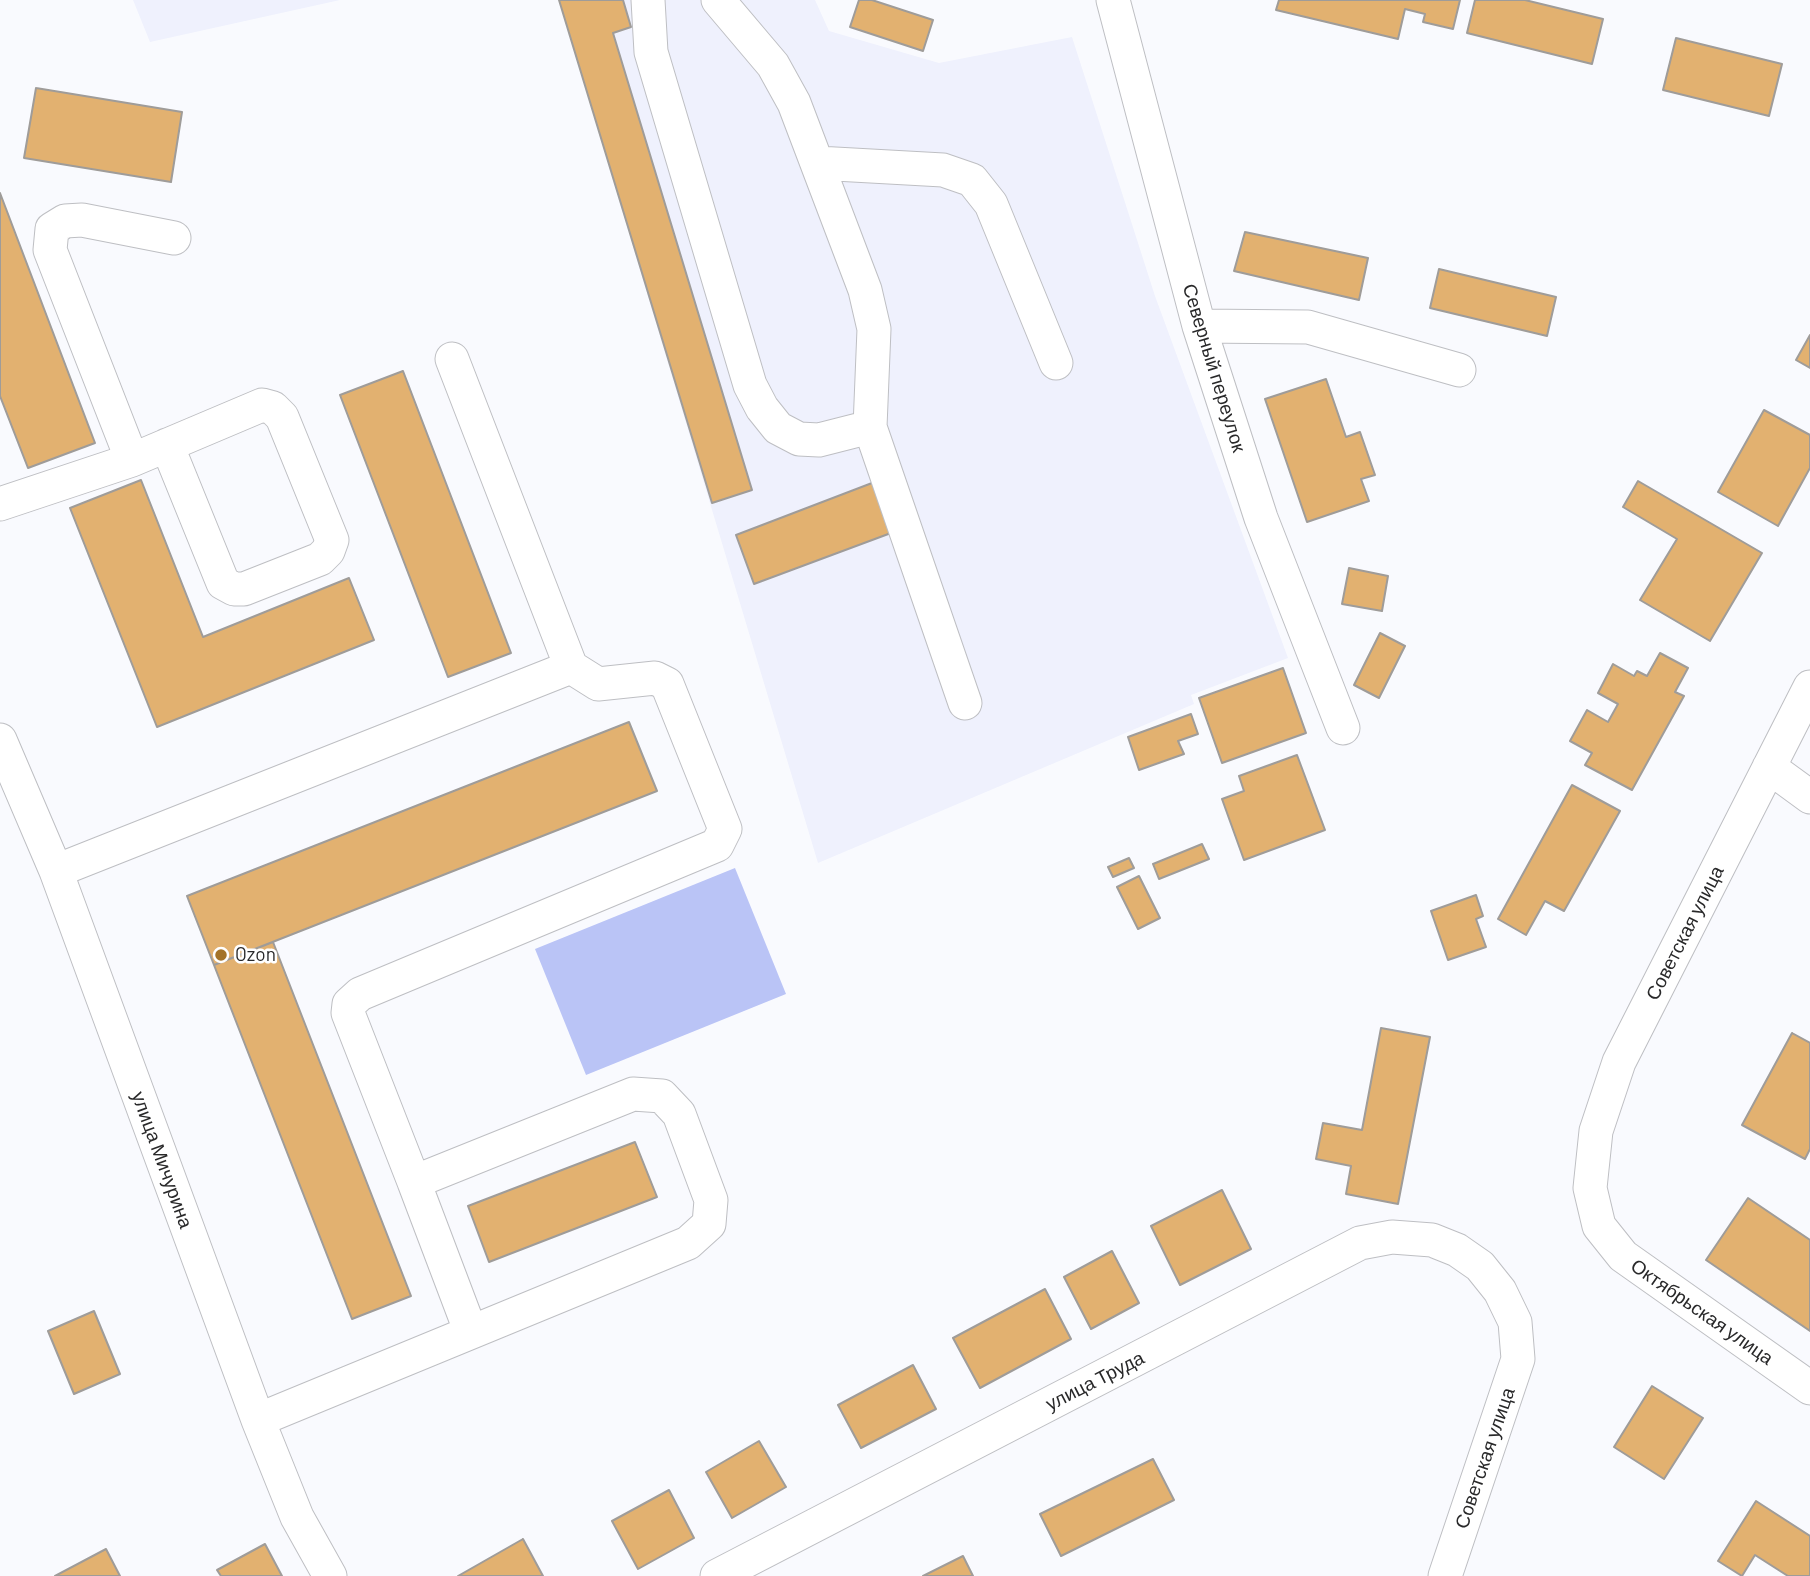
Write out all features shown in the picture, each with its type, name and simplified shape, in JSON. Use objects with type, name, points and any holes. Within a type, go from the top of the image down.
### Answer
[{"type":"street","points":[[648,0],[651,52],[750,385],[762,408],[778,428],[799,439],[819,440],[870,428]]},
{"type":"street","points":[[718,0],[773,65],[794,103],[865,290],[874,329],[870,428],[965,703]]},
{"type":"street","name":"Северный переулок","points":[[1113,0],[1199,326],[1261,518],[1343,728]]},
{"type":"street","points":[[817,163],[943,170],[972,180],[991,204],[1056,363]]},
{"type":"street","points":[[132,460],[50,250],[52,229],[65,220],[82,220],[174,238]]},
{"type":"street","points":[[1199,326],[1308,327],[1459,370]]},
{"type":"street","points":[[452,359],[571,667],[598,684],[654,678],[667,684],[725,829],[717,845],[360,994],[349,1004],[348,1013],[470,1330]]},
{"type":"street","points":[[0,504],[132,460],[167,445],[262,405],[273,408],[282,417],[332,540],[328,551],[320,559],[244,589],[234,589],[223,583],[167,445]]},
{"type":"street","points":[[56,871],[571,667]]},
{"type":"street","name":"Советская улица","points":[[1590,1188],[1596,1131],[1619,1062],[1810,687]]},
{"type":"street","name":"улица Мичурина","points":[[0,740],[56,871],[296,1517],[330,1576]]},
{"type":"street","points":[[1769,767],[1810,797]]},
{"type":"street","points":[[258,1420],[470,1330],[688,1243],[709,1224],[711,1200],[679,1114],[662,1096],[633,1094],[414,1182]]},
{"type":"street","name":"Октябрьская улица","points":[[1590,1188],[1600,1226],[1623,1256],[1810,1388]]},
{"type":"street","name":"улица Труда","points":[[717,1576],[1360,1243],[1392,1237],[1432,1240],[1457,1250],[1480,1266]]},
{"type":"street","name":"Советская улица","points":[[1445,1576],[1518,1359],[1515,1322],[1500,1291],[1480,1266]]},
{"type":"shaded area","points":[[133,0],[340,0],[150,42]]},
{"type":"shaded area","points":[[559,0],[815,0],[829,31],[939,63],[1072,37],[1155,296],[1288,658],[1191,695],[1194,704],[818,863]]},
{"type":"shaded area","points":[[735,868],[786,994],[586,1075],[535,949]]},
{"type":"building","points":[[559,0],[623,0],[631,27],[613,33],[752,490],[712,503]]},
{"type":"building","points":[[859,0],[872,0],[933,20],[923,51],[850,27]]},
{"type":"building","points":[[1279,0],[1460,0],[1453,29],[1423,22],[1425,14],[1405,9],[1398,39],[1276,10]]},
{"type":"building","points":[[1475,0],[1525,0],[1603,19],[1592,64],[1467,33]]},
{"type":"building","points":[[1676,38],[1782,64],[1769,116],[1663,90]]},
{"type":"building","points":[[36,88],[182,112],[171,182],[24,158]]},
{"type":"building","points":[[0,193],[95,443],[28,468],[0,396]]},
{"type":"building","points":[[1245,232],[1368,258],[1359,300],[1234,271]]},
{"type":"building","points":[[1439,269],[1556,297],[1547,336],[1430,308]]},
{"type":"building","points":[[1810,335],[1810,368],[1796,360]]},
{"type":"building","points":[[403,371],[511,653],[448,677],[340,395]]},
{"type":"building","points":[[1326,379],[1346,437],[1360,432],[1375,475],[1361,479],[1369,501],[1307,522],[1265,399]]},
{"type":"building","points":[[1764,410],[1810,435],[1810,468],[1778,526],[1718,492]]},
{"type":"building","points":[[141,480],[203,637],[349,578],[374,640],[157,727],[70,508]]},
{"type":"building","points":[[1638,481],[1762,553],[1710,641],[1640,600],[1677,539],[1623,507]]},
{"type":"building","points":[[872,483],[891,533],[754,584],[736,535]]},
{"type":"building","points":[[1349,568],[1388,576],[1382,611],[1342,604]]},
{"type":"building","points":[[1380,633],[1405,646],[1379,698],[1354,685]]},
{"type":"building","points":[[1660,653],[1688,668],[1675,692],[1684,696],[1632,790],[1585,765],[1592,753],[1570,741],[1587,710],[1608,722],[1618,704],[1598,693],[1613,664],[1634,676],[1637,671],[1647,676]]},
{"type":"building","points":[[1283,668],[1306,733],[1222,763],[1199,698]]},
{"type":"building","points":[[1191,714],[1198,734],[1178,741],[1184,754],[1139,770],[1128,737]]},
{"type":"building","points":[[629,722],[657,791],[214,965],[187,896]]},
{"type":"building","points":[[1297,755],[1325,830],[1244,860],[1222,799],[1244,791],[1239,776]]},
{"type":"building","points":[[1572,785],[1620,811],[1564,911],[1545,901],[1526,935],[1498,919]]},
{"type":"building","points":[[1202,844],[1209,859],[1159,879],[1153,864]]},
{"type":"building","points":[[1129,858],[1134,868],[1113,877],[1108,867]]},
{"type":"building","points":[[1139,876],[1160,918],[1138,929],[1117,887]]},
{"type":"building","points":[[1476,895],[1483,916],[1476,919],[1486,947],[1448,960],[1431,911]]},
{"type":"building","points":[[273,942],[411,1296],[352,1319],[214,965]]},
{"type":"building","points":[[1381,1028],[1430,1037],[1398,1204],[1346,1194],[1351,1166],[1316,1159],[1323,1123],[1362,1130]]},
{"type":"building","points":[[1792,1033],[1810,1043],[1810,1149],[1805,1159],[1742,1125]]},
{"type":"building","points":[[635,1142],[657,1197],[489,1262],[468,1206]]},
{"type":"building","points":[[1222,1190],[1251,1249],[1180,1285],[1151,1226]]},
{"type":"building","points":[[1748,1198],[1810,1240],[1810,1331],[1706,1260]]},
{"type":"building","points":[[1112,1251],[1139,1303],[1091,1329],[1064,1277]]},
{"type":"building","points":[[1045,1289],[1071,1339],[980,1388],[953,1338]]},
{"type":"building","points":[[94,1311],[120,1374],[74,1394],[48,1331]]},
{"type":"building","points":[[913,1365],[936,1409],[861,1448],[838,1405]]},
{"type":"building","points":[[1652,1386],[1703,1418],[1664,1479],[1614,1447]]},
{"type":"building","points":[[759,1441],[786,1487],[732,1518],[706,1472]]},
{"type":"building","points":[[1153,1459],[1174,1500],[1061,1556],[1040,1514]]},
{"type":"building","points":[[669,1490],[694,1538],[638,1569],[612,1521]]},
{"type":"building","points":[[1756,1501],[1810,1536],[1810,1576],[1788,1576],[1755,1555],[1742,1576],[1718,1561]]},
{"type":"building","points":[[523,1539],[543,1576],[458,1576]]},
{"type":"building","points":[[265,1544],[282,1576],[221,1576],[217,1570]]},
{"type":"building","points":[[106,1549],[120,1576],[55,1576]]},
{"type":"building","points":[[963,1556],[973,1576],[923,1576]]},
{"type":"place","name":"Ozon","points":[[221,955]]}]
